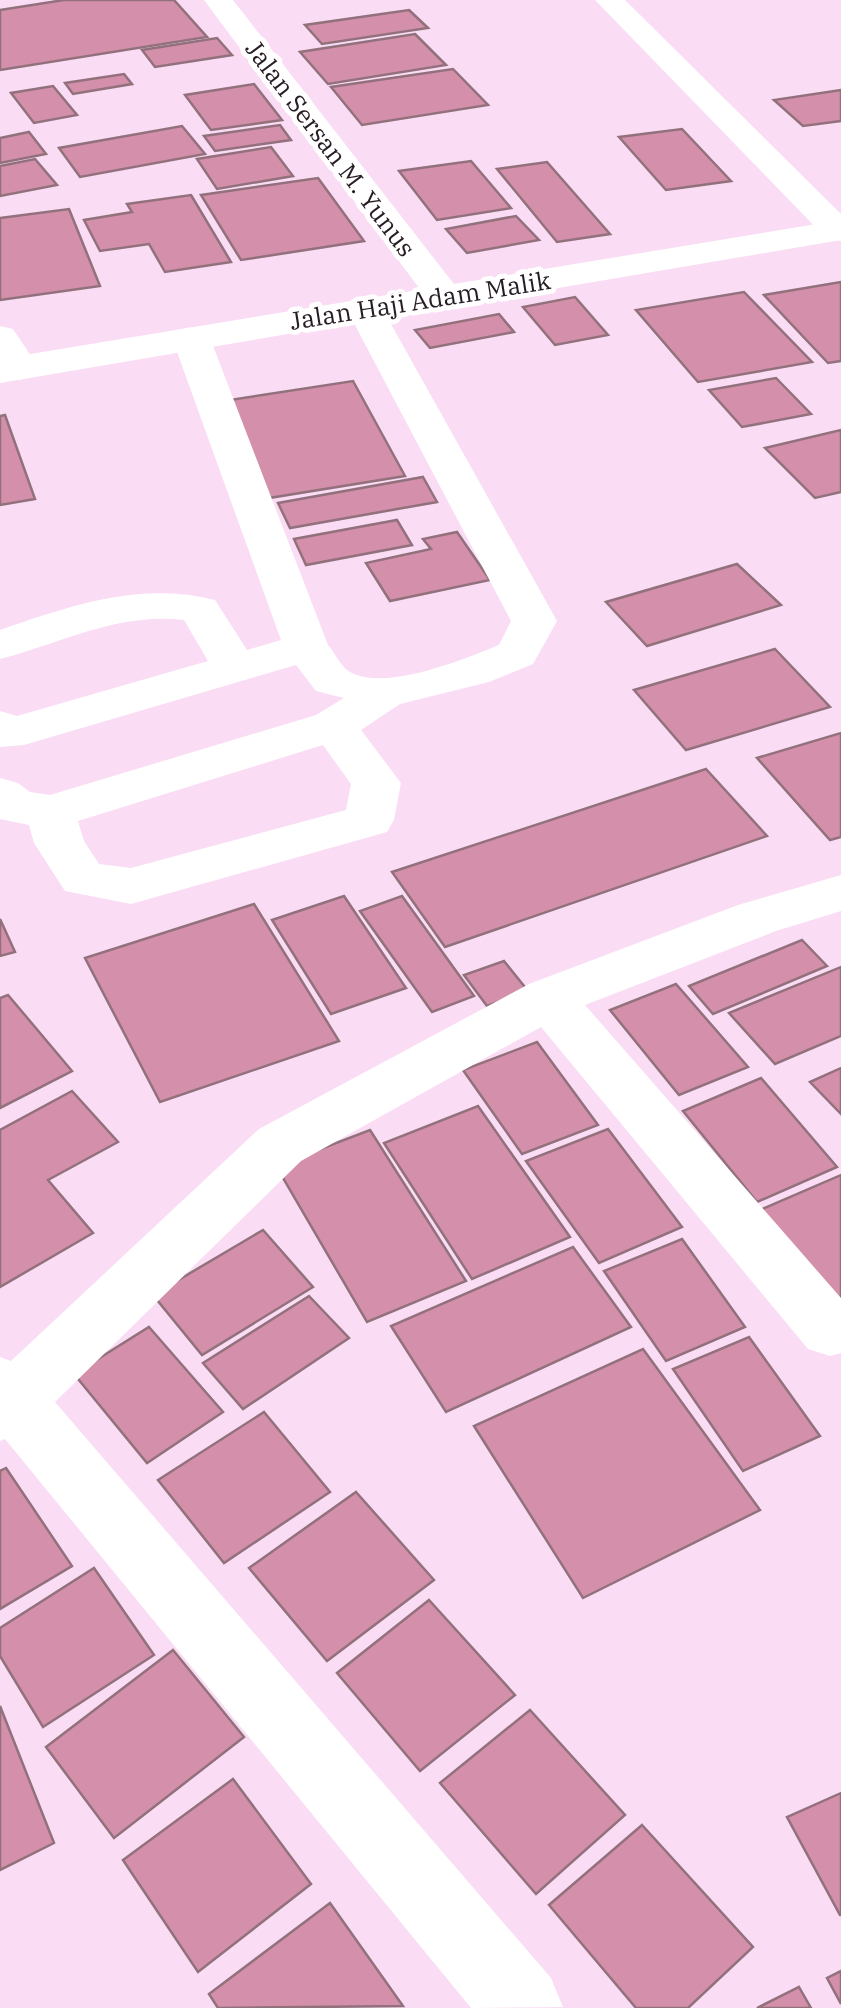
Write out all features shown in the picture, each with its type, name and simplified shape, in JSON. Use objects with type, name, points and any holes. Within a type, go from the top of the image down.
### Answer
[{"type":"street","name":"Jalan Sersan M. Yunus","points":[[218,0],[444,296]]},
{"type":"street","points":[[609,0],[839,230]]},
{"type":"street","name":"Jalan Haji Adam Malik","points":[[7,359],[191,338],[839,230]]},
{"type":"street","points":[[0,794],[17,807],[50,811],[100,799],[333,726],[384,694],[472,672],[517,654],[534,621],[364,308]]},
{"type":"street","points":[[191,338],[306,647],[332,681],[384,694]]},
{"type":"street","points":[[0,646],[112,607],[166,602],[199,609],[236,668]]},
{"type":"street","points":[[2,734],[306,647]]},
{"type":"street","points":[[50,811],[60,843],[83,879],[131,886],[369,820],[376,783],[333,726]]},
{"type":"street","points":[[522,2007],[5,1399],[280,1145],[548,998],[756,918],[841,893]]},
{"type":"street","points":[[548,998],[830,1330]]},
{"type":"building","points":[[64,0],[174,0],[207,37],[0,70],[0,10]]},
{"type":"building","points":[[409,10],[428,28],[322,44],[305,25]]},
{"type":"building","points":[[415,34],[446,65],[328,84],[300,52]]},
{"type":"building","points":[[217,38],[232,55],[155,67],[142,50]]},
{"type":"building","points":[[453,69],[488,105],[362,125],[331,87]]},
{"type":"building","points":[[124,74],[132,84],[73,94],[65,83]]},
{"type":"building","points":[[254,84],[282,120],[211,130],[185,95]]},
{"type":"building","points":[[53,86],[77,115],[34,123],[11,93]]},
{"type":"building","points":[[841,90],[841,121],[803,126],[774,100]]},
{"type":"building","points":[[280,125],[291,140],[215,151],[204,136]]},
{"type":"building","points":[[182,126],[205,154],[80,177],[59,148]]},
{"type":"building","points":[[682,129],[731,181],[666,190],[619,137]]},
{"type":"building","points":[[29,132],[46,154],[0,163],[0,138]]},
{"type":"building","points":[[271,147],[293,176],[217,189],[197,159]]},
{"type":"building","points":[[35,159],[57,185],[0,196],[0,166]]},
{"type":"building","points":[[471,161],[511,208],[437,220],[399,171]]},
{"type":"building","points":[[547,162],[610,234],[557,242],[497,169]]},
{"type":"building","points":[[318,178],[364,241],[241,260],[201,195]]},
{"type":"building","points":[[191,195],[231,262],[165,272],[149,244],[100,251],[84,220],[132,212],[127,204]]},
{"type":"building","points":[[69,209],[100,286],[0,300],[0,218]]},
{"type":"building","points":[[516,216],[539,240],[467,253],[446,229]]},
{"type":"building","points":[[841,282],[841,361],[828,363],[764,295]]},
{"type":"building","points":[[744,292],[812,362],[698,382],[636,310]]},
{"type":"building","points":[[575,297],[608,335],[555,345],[523,307]]},
{"type":"building","points":[[499,314],[514,332],[430,348],[415,330]]},
{"type":"building","points":[[776,378],[811,414],[742,427],[709,390]]},
{"type":"building","points":[[353,381],[405,476],[269,498],[224,401]]},
{"type":"building","points":[[5,415],[35,499],[0,505],[0,416]]},
{"type":"building","points":[[841,430],[841,492],[815,498],[765,448]]},
{"type":"building","points":[[423,477],[437,502],[290,528],[278,503]]},
{"type":"building","points":[[397,520],[412,545],[306,565],[294,539]]},
{"type":"building","points":[[457,532],[490,580],[390,601],[366,563],[431,549],[423,539]]},
{"type":"building","points":[[737,564],[781,605],[647,646],[606,602]]},
{"type":"building","points":[[775,649],[830,707],[686,750],[634,690]]},
{"type":"building","points":[[841,733],[841,837],[830,840],[757,758]]},
{"type":"building","points":[[706,769],[767,836],[445,947],[392,872]]},
{"type":"building","points":[[344,896],[406,988],[331,1014],[272,920]]},
{"type":"building","points":[[402,896],[474,996],[432,1012],[360,911]]},
{"type":"building","points":[[254,904],[339,1041],[160,1102],[85,958]]},
{"type":"building","points":[[0,919],[15,952],[0,956]]},
{"type":"building","points":[[802,940],[827,966],[713,1014],[689,986]]},
{"type":"building","points":[[504,961],[528,991],[487,1006],[464,975]]},
{"type":"building","points":[[841,967],[841,1036],[775,1064],[729,1013]]},
{"type":"building","points":[[676,984],[748,1067],[679,1095],[610,1010]]},
{"type":"building","points":[[8,995],[72,1071],[0,1108],[0,998]]},
{"type":"building","points":[[537,1042],[598,1125],[522,1154],[463,1070]]},
{"type":"building","points":[[841,1068],[841,1114],[810,1082]]},
{"type":"building","points":[[761,1078],[837,1167],[757,1202],[683,1111]]},
{"type":"building","points":[[72,1091],[118,1142],[48,1180],[93,1233],[0,1287],[0,1130]]},
{"type":"building","points":[[478,1106],[570,1237],[472,1279],[384,1143]]},
{"type":"building","points":[[608,1129],[682,1227],[599,1263],[526,1161]]},
{"type":"building","points":[[370,1130],[466,1281],[367,1322],[276,1166]]},
{"type":"building","points":[[841,1175],[841,1312],[753,1213]]},
{"type":"building","points":[[263,1230],[313,1287],[202,1355],[153,1295]]},
{"type":"building","points":[[682,1239],[745,1327],[666,1361],[604,1271]]},
{"type":"building","points":[[573,1247],[631,1327],[446,1412],[391,1326]]},
{"type":"building","points":[[309,1296],[349,1338],[243,1409],[203,1363]]},
{"type":"building","points":[[149,1327],[223,1412],[147,1463],[74,1374]]},
{"type":"building","points":[[749,1337],[820,1436],[743,1471],[673,1369]]},
{"type":"building","points":[[643,1349],[760,1510],[583,1598],[474,1426]]},
{"type":"building","points":[[264,1412],[330,1492],[224,1563],[158,1480]]},
{"type":"building","points":[[6,1468],[72,1566],[0,1609],[0,1471]]},
{"type":"building","points":[[356,1492],[434,1580],[327,1661],[249,1568]]},
{"type":"building","points":[[94,1568],[154,1655],[43,1727],[0,1656],[0,1628]]},
{"type":"building","points":[[429,1600],[515,1695],[420,1771],[337,1673]]},
{"type":"building","points":[[173,1650],[244,1737],[114,1838],[46,1747]]},
{"type":"building","points":[[0,1706],[54,1843],[0,1870]]},
{"type":"building","points":[[530,1710],[625,1815],[536,1894],[440,1783]]},
{"type":"building","points":[[233,1779],[311,1884],[198,1972],[123,1860]]},
{"type":"building","points":[[841,1793],[841,1915],[840,1915],[787,1817]]},
{"type":"building","points":[[642,1825],[753,1947],[688,2008],[636,2008],[549,1905]]},
{"type":"building","points":[[330,1903],[403,2006],[218,2008],[209,1994]]},
{"type":"building","points":[[841,1971],[841,2004],[827,1978]]},
{"type":"building","points":[[799,1987],[811,2008],[757,2008]]}]
